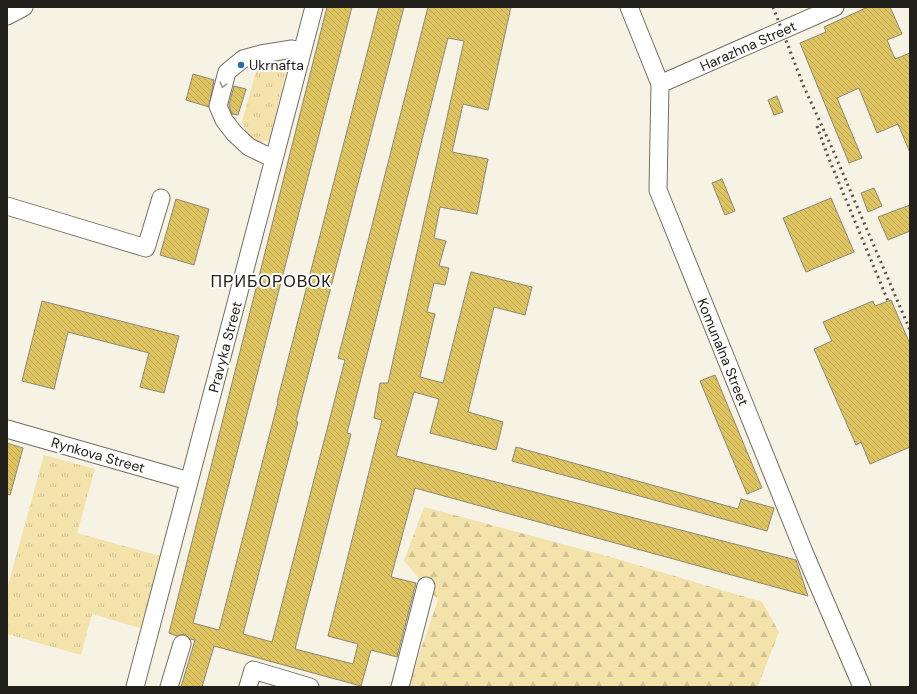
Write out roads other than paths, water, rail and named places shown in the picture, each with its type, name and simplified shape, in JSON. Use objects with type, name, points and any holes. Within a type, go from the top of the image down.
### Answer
[{"type":"street","points":[[7,16],[24,7]]},
{"type":"street","name":"Pravyka Street","points":[[135,687],[314,7]]},
{"type":"street","name":"Komunalna Street","points":[[629,7],[660,84],[658,190],[804,552],[862,687]]},
{"type":"street","name":"Harazhna Street","points":[[660,84],[835,7]]},
{"type":"street","points":[[274,159],[249,147],[224,120],[218,106],[227,72],[243,59],[260,54],[292,49],[302,53]]},
{"type":"street","points":[[7,206],[146,248],[161,198]]},
{"type":"street","name":"Rynkova Street","points":[[7,429],[189,481]]},
{"type":"street","points":[[400,687],[426,586]]},
{"type":"street","points":[[169,687],[182,644]]},
{"type":"street","points":[[248,687],[253,670],[310,687]]},
{"type":"railway","points":[[773,7],[804,87],[832,148],[910,330]]},
{"type":"railway","points":[[817,126],[827,154],[888,301]]},
{"type":"place","name":"Ukrnafta","points":[[241,65]]},
{"type":"district","name":"ПРИБОРОВОК","points":[[271,281]]}]
